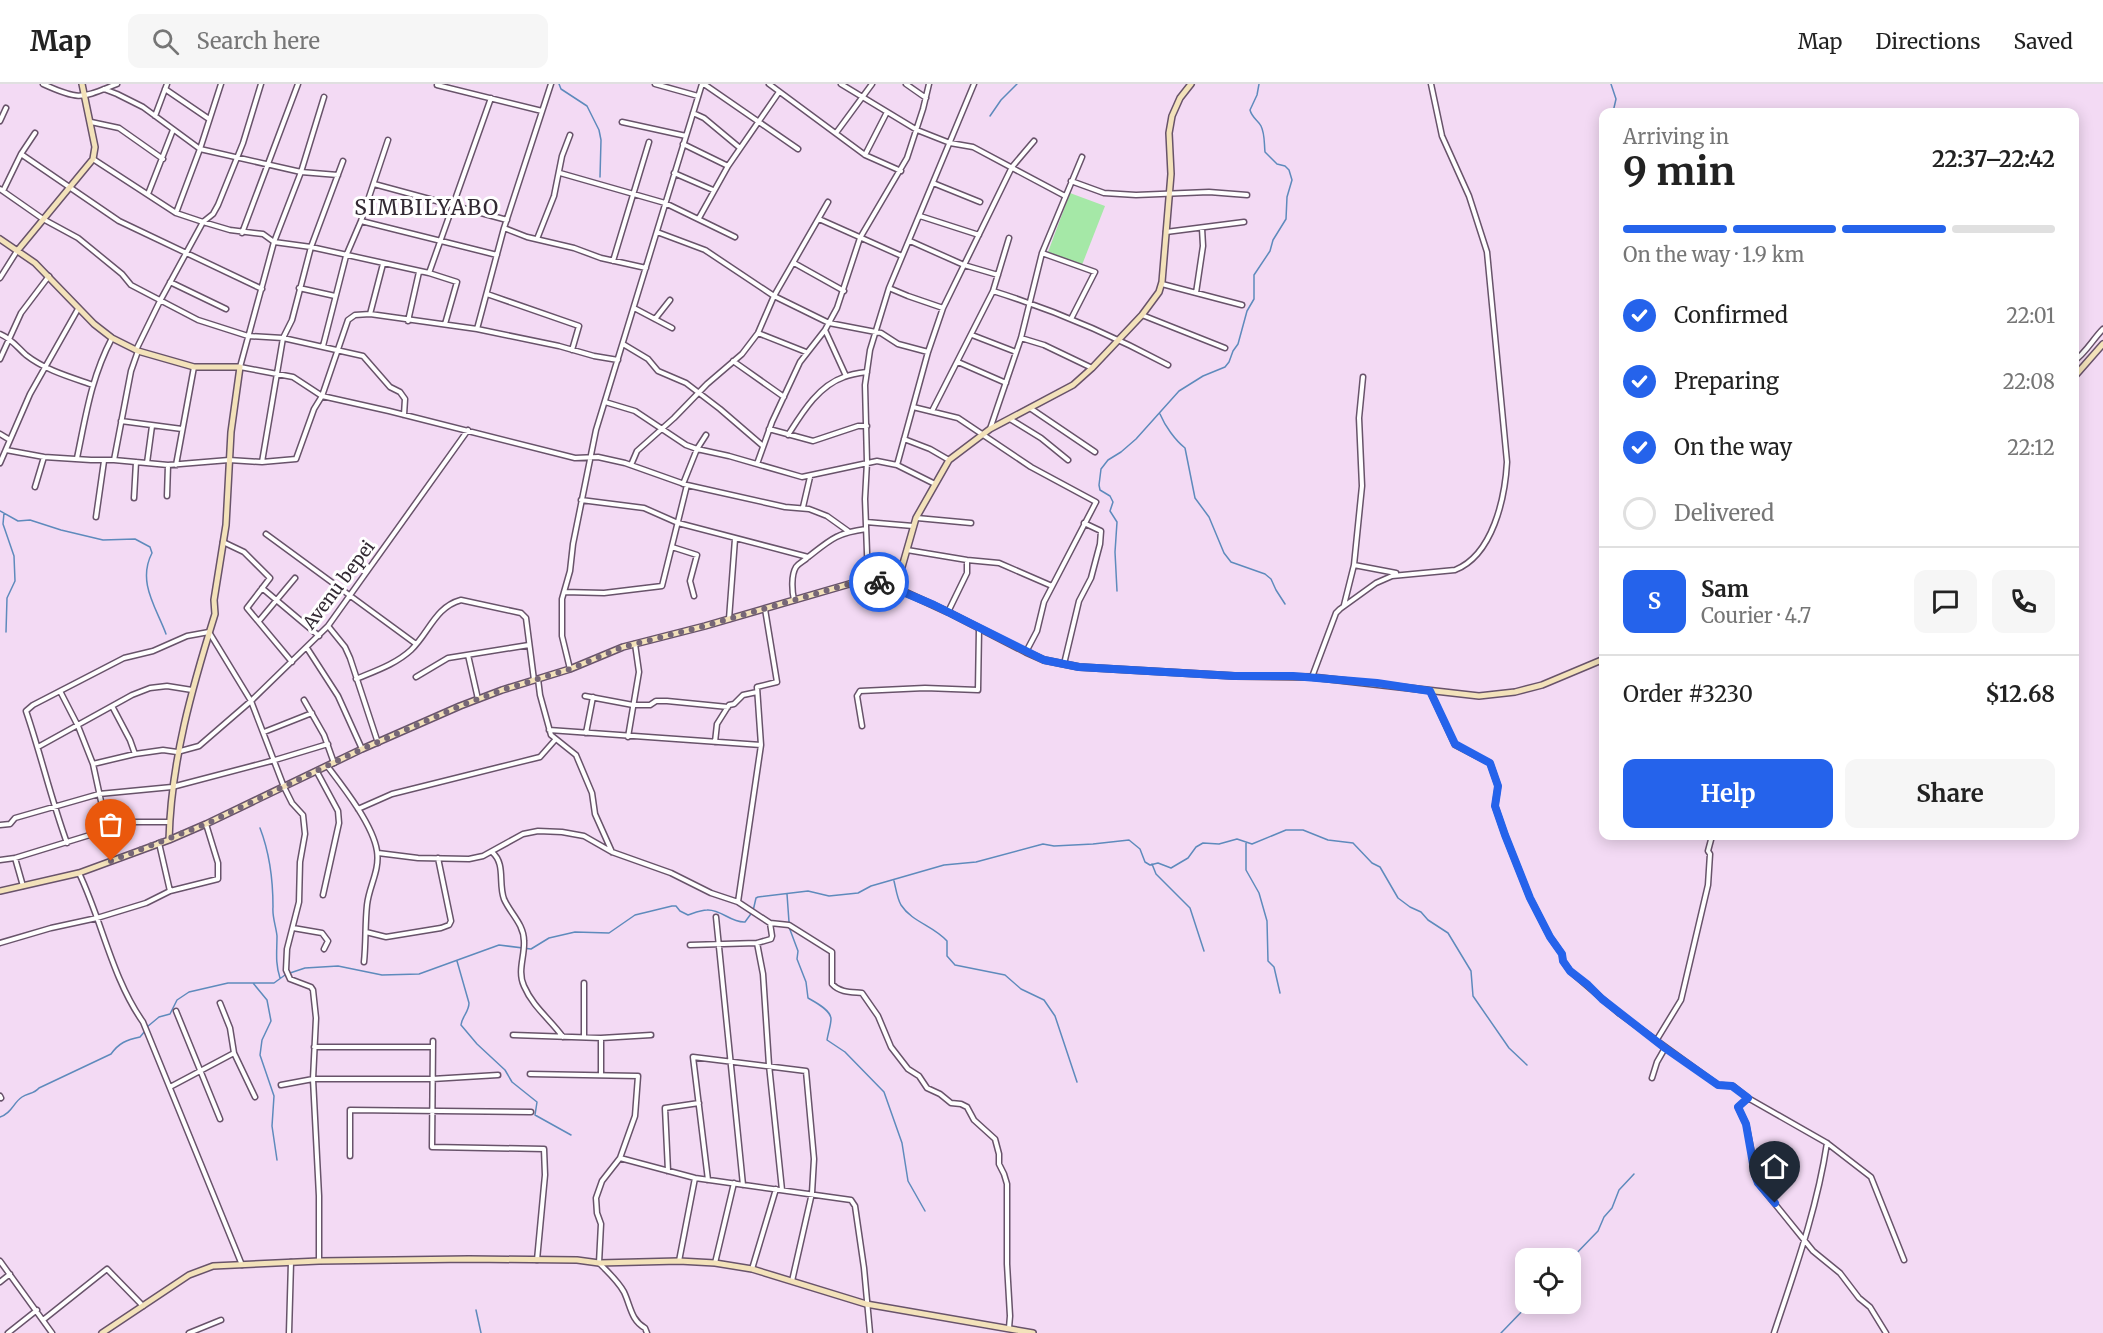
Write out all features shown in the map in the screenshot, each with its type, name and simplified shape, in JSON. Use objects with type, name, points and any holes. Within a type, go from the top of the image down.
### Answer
[{"type":"street","points":[[43,84],[66,95],[84,97],[117,84]]},
{"type":"street","points":[[0,278],[18,250],[93,159],[95,147],[82,84]]},
{"type":"street","points":[[176,213],[221,84]]},
{"type":"street","points":[[114,460],[131,370],[137,351],[160,301],[203,222],[213,214],[236,159],[261,84]]},
{"type":"street","points":[[242,233],[298,84]]},
{"type":"street","points":[[477,329],[504,228],[551,84]]},
{"type":"street","points":[[655,84],[698,96]]},
{"type":"street","points":[[570,669],[562,636],[564,592],[570,571],[589,458],[703,84],[798,149]]},
{"type":"street","points":[[769,84],[865,154],[901,171]]},
{"type":"street","points":[[841,84],[917,130],[950,143],[973,147],[1065,196]]},
{"type":"street","points":[[836,133],[872,84]]},
{"type":"street","points":[[906,84],[926,98]]},
{"type":"street","points":[[757,464],[769,429],[806,352],[825,330],[844,291],[860,238],[901,171],[917,130],[929,84]]},
{"type":"street","points":[[868,579],[865,499],[866,385],[874,333],[889,288],[974,84]]},
{"type":"street","points":[[896,588],[916,518],[950,460],[990,429],[1073,385],[1142,315],[1159,292],[1162,284],[1171,174],[1169,133],[1172,116],[1180,98],[1191,84]]},
{"type":"street","points":[[1354,565],[1400,574],[1455,570],[1464,567],[1481,552],[1496,518],[1506,480],[1507,462],[1487,252],[1469,196],[1446,147],[1431,84]]},
{"type":"street","points":[[437,85],[542,111]]},
{"type":"street","points":[[155,116],[166,86],[209,119]]},
{"type":"street","points":[[104,89],[155,116],[200,149],[301,172],[338,175]]},
{"type":"street","points":[[699,218],[728,165],[779,92]]},
{"type":"street","points":[[169,840],[172,787],[177,752],[192,690],[215,614],[214,600],[224,542],[229,460],[240,367],[274,242],[301,172],[324,97]]},
{"type":"street","points":[[429,273],[491,98]]},
{"type":"street","points":[[0,121],[6,108]]},
{"type":"street","points":[[865,154],[887,111]]},
{"type":"street","points":[[693,113],[704,118],[740,147]]},
{"type":"street","points":[[91,122],[119,128],[163,159]]},
{"type":"street","points":[[622,122],[686,136]]},
{"type":"street","points":[[148,194],[173,130]]},
{"type":"street","points":[[35,133],[2,190],[43,219],[78,238],[122,274],[131,285],[198,320],[248,336],[283,338],[356,353],[365,358],[390,387],[400,392],[405,399],[404,415]]},
{"type":"street","points":[[537,239],[555,196],[562,156],[570,135]]},
{"type":"street","points":[[323,346],[346,256],[361,221],[388,140]]},
{"type":"street","points":[[897,465],[928,352],[943,308],[1012,168],[1034,141]]},
{"type":"street","points":[[613,261],[649,142]]},
{"type":"street","points":[[683,144],[728,165]]},
{"type":"street","points":[[21,154],[118,221],[262,289]]},
{"type":"street","points":[[990,429],[1021,338],[1042,253],[1082,158]]},
{"type":"street","points":[[93,159],[176,213],[242,233],[263,234],[274,242],[311,247],[429,273],[457,282],[445,324]]},
{"type":"street","points":[[262,462],[283,338],[292,320],[311,247],[344,161]]},
{"type":"street","points":[[560,173],[665,203],[735,237]]},
{"type":"street","points":[[674,173],[713,190]]},
{"type":"street","points":[[1071,181],[1104,193],[1209,192],[1247,195]]},
{"type":"street","points":[[933,183],[980,201]]},
{"type":"street","points":[[374,184],[507,220]]},
{"type":"street","points":[[631,465],[637,451],[742,354],[758,333],[774,296],[828,202]]},
{"type":"street","points":[[920,216],[979,235]]},
{"type":"street","points":[[819,219],[902,256]]},
{"type":"street","points":[[361,221],[497,255]]},
{"type":"street","points":[[1166,232],[1244,222]]},
{"type":"street","points":[[504,228],[613,261],[646,268]]},
{"type":"street","points":[[1196,293],[1203,246],[1202,228]]},
{"type":"street","points":[[657,232],[705,250],[774,296],[829,323],[881,333],[898,344],[928,352]]},
{"type":"street","points":[[0,238],[35,263],[94,324],[112,338],[137,351],[194,367],[240,367],[292,377],[322,396],[575,458],[598,457],[631,465],[685,484],[786,507],[803,507],[826,516],[849,531]]},
{"type":"street","points":[[932,411],[993,291],[1010,238]]},
{"type":"street","points":[[909,241],[964,265],[998,275]]},
{"type":"street","points":[[1042,253],[1095,272],[1071,319]]},
{"type":"street","points":[[794,263],[844,291]]},
{"type":"street","points":[[370,314],[382,264]]},
{"type":"street","points":[[408,321],[419,272]]},
{"type":"street","points":[[0,359],[21,313],[49,276]]},
{"type":"street","points":[[170,282],[226,309]]},
{"type":"street","points":[[1162,284],[1242,305]]},
{"type":"street","points":[[299,288],[335,296]]},
{"type":"street","points":[[889,288],[943,308]]},
{"type":"street","points":[[993,291],[1029,302],[1118,338],[1168,365]]},
{"type":"street","points":[[487,294],[579,326],[572,350]]},
{"type":"street","points":[[655,320],[670,300]]},
{"type":"street","points":[[634,308],[672,328]]},
{"type":"street","points":[[0,463],[30,394],[78,309]]},
{"type":"street","points":[[6,450],[45,457],[168,465],[229,460],[262,462],[296,459],[314,409],[322,396],[348,320],[355,315],[370,314],[477,329],[594,357],[618,360]]},
{"type":"street","points":[[1142,315],[1225,348]]},
{"type":"street","points":[[2079,358],[2103,329]]},
{"type":"street","points":[[825,330],[846,376]]},
{"type":"street","points":[[758,333],[806,352]]},
{"type":"street","points":[[0,334],[10,338],[27,355],[46,367],[93,384]]},
{"type":"street","points":[[972,335],[1016,352]]},
{"type":"street","points":[[77,458],[93,384],[100,361],[112,338]]},
{"type":"street","points":[[1021,338],[1044,345],[1092,368]]},
{"type":"street","points":[[622,344],[648,359],[658,371],[686,383],[763,446]]},
{"type":"street","points":[[2079,371],[2103,344]]},
{"type":"street","points":[[734,361],[784,397]]},
{"type":"street","points":[[958,362],[1006,383]]},
{"type":"street","points":[[176,465],[194,367]]},
{"type":"street","points":[[788,435],[814,398],[831,384],[846,376],[867,372]]},
{"type":"street","points":[[1344,606],[1354,565],[1362,486],[1359,418],[1363,377]]},
{"type":"street","points":[[605,402],[636,411],[686,445],[696,449],[802,477],[877,461],[897,465],[935,484]]},
{"type":"street","points":[[913,407],[958,418],[1031,467],[1096,502],[1044,602],[1037,631],[1026,652]]},
{"type":"street","points":[[1029,408],[1095,452]]},
{"type":"street","points":[[1010,419],[1041,438],[1068,460]]},
{"type":"street","points":[[121,421],[182,429]]},
{"type":"street","points":[[147,463],[152,426]]},
{"type":"street","points":[[769,429],[813,441],[858,426],[867,426]]},
{"type":"street","name":"Avenu bepei","points":[[177,752],[199,746],[251,701],[319,636],[468,430]]},
{"type":"street","points":[[0,434],[10,440]]},
{"type":"street","points":[[564,592],[604,593],[662,586],[685,484],[696,449],[706,435]]},
{"type":"street","points":[[904,439],[950,460]]},
{"type":"street","points":[[35,487],[45,457]]},
{"type":"street","points":[[96,517],[104,461]]},
{"type":"street","points":[[134,498],[136,462]]},
{"type":"street","points":[[167,496],[168,465]]},
{"type":"street","points":[[803,507],[810,477]]},
{"type":"street","points":[[581,500],[644,508],[678,523],[735,540],[808,557]]},
{"type":"street","points":[[916,518],[971,523]]},
{"type":"street","points":[[866,522],[913,526]]},
{"type":"street","points":[[1064,664],[1080,601],[1091,578],[1100,544],[1101,531],[1084,524]]},
{"type":"street","points":[[794,600],[792,591],[795,570],[808,557],[823,544],[849,531],[866,529]]},
{"type":"street","points":[[266,534],[416,644]]},
{"type":"street","points":[[729,619],[735,540]]},
{"type":"street","points":[[224,542],[244,552],[270,578],[247,608],[292,662]]},
{"type":"street","points":[[672,547],[696,555],[690,582],[694,596]]},
{"type":"street","points":[[906,550],[999,563],[1052,586]]},
{"type":"street","points":[[948,612],[967,573],[967,560]]},
{"type":"street","points":[[1312,677],[1336,613],[1376,583],[1400,574]]},
{"type":"street","points":[[259,621],[295,578]]},
{"type":"street","points":[[0,891],[79,873],[169,840],[362,749],[478,699],[570,669],[635,644],[868,579],[896,588],[1044,660],[1079,667],[1234,676],[1312,677],[1479,696],[1515,692],[1542,685],[1599,661]]},
{"type":"street","points":[[262,588],[319,636]]},
{"type":"street","points":[[356,679],[384,668],[411,650],[441,610],[453,602],[461,600],[521,613],[525,618],[536,680],[549,730],[555,740],[576,755],[592,793],[595,814],[612,852]]},
{"type":"street","points":[[738,902],[761,745],[757,687],[777,682],[765,609]]},
{"type":"street","points":[[328,626],[345,647],[378,743]]},
{"type":"street","points":[[862,726],[857,696],[860,691],[925,688],[978,690],[980,629]]},
{"type":"street","points":[[67,843],[54,808],[26,711],[33,705],[124,658],[153,651],[187,636],[209,632]]},
{"type":"street","points":[[209,632],[251,701],[284,787],[292,803],[303,815],[305,834],[300,862],[298,909],[287,949],[286,970],[290,979],[311,987],[313,990],[316,1018],[313,1079],[319,1196],[319,1261]]},
{"type":"street","points":[[416,677],[448,658],[529,644]]},
{"type":"street","points":[[628,737],[639,672],[635,644]]},
{"type":"street","points":[[307,648],[338,696],[362,749]]},
{"type":"street","points":[[468,655],[478,699]]},
{"type":"street","points":[[38,747],[132,694],[150,688],[167,686],[192,690]]},
{"type":"street","points":[[60,691],[78,726],[93,764],[107,829]]},
{"type":"street","points":[[1430,691],[1455,744],[1490,763],[1498,786],[1495,806],[1505,835],[1530,898],[1570,971],[1665,1048],[1718,1085],[1732,1086],[1748,1098],[1827,1143],[1871,1177],[1904,1260]]},
{"type":"street","points":[[715,742],[717,724],[728,707],[743,695],[757,692]]},
{"type":"street","points":[[585,696],[633,705],[650,705],[656,701],[667,701],[728,707]]},
{"type":"street","points":[[586,733],[594,697]]},
{"type":"street","points":[[304,700],[328,744],[334,762]]},
{"type":"street","points":[[112,706],[135,754]]},
{"type":"street","points":[[264,732],[312,713]]},
{"type":"street","points":[[549,730],[761,745]]},
{"type":"street","points":[[358,809],[392,794],[540,757],[555,740]]},
{"type":"street","points":[[0,825],[10,824],[15,818],[99,794],[172,787],[328,744]]},
{"type":"street","points":[[93,764],[135,754],[164,750],[177,752]]},
{"type":"street","points":[[328,767],[358,809],[374,839],[378,853],[377,874],[367,905],[364,962]]},
{"type":"street","points":[[317,772],[338,812],[339,823],[323,895]]},
{"type":"street","points":[[0,860],[15,858],[132,822],[169,822]]},
{"type":"street","points":[[0,943],[97,918],[146,903],[170,891],[218,879],[218,863],[206,824]]},
{"type":"street","points":[[378,853],[469,859],[483,856],[523,834],[537,831],[584,836],[612,852],[671,873],[711,893],[738,902],[770,923],[789,925],[832,952],[832,984],[836,989],[862,993],[878,1016],[891,1047],[908,1069],[919,1076],[927,1088],[940,1094],[951,1103],[967,1107],[974,1120],[995,1139],[999,1164],[1007,1184],[1005,1223],[1009,1328]]},
{"type":"street","points":[[1656,1041],[1681,1000],[1708,885],[1710,854],[1708,851],[1711,840]]},
{"type":"street","points":[[159,843],[170,891]]},
{"type":"street","points":[[492,852],[501,865],[504,899],[522,932],[524,941],[520,970],[523,985],[538,1010],[549,1019],[563,1037]]},
{"type":"street","points":[[15,858],[23,886]]},
{"type":"street","points":[[366,932],[386,937],[449,925],[451,921],[438,858]]},
{"type":"street","points":[[79,873],[93,901],[97,918],[123,985],[143,1022],[243,1265]]},
{"type":"street","points":[[716,917],[743,1185]]},
{"type":"street","points":[[690,945],[757,943],[771,939],[770,923]]},
{"type":"street","points":[[293,928],[322,933],[328,941],[324,949]]},
{"type":"street","points":[[757,943],[763,974],[769,1065],[782,1190]]},
{"type":"street","points":[[584,983],[584,1037]]},
{"type":"street","points":[[220,1003],[230,1028],[234,1053],[255,1097]]},
{"type":"street","points":[[176,1011],[220,1119]]},
{"type":"street","points":[[513,1035],[601,1038],[651,1035]]},
{"type":"street","points":[[601,1038],[601,1075]]},
{"type":"street","points":[[434,1041],[432,1147],[544,1149],[545,1174],[537,1260]]},
{"type":"street","points":[[315,1047],[433,1047]]},
{"type":"street","points":[[1653,1078],[1657,1062],[1665,1048]]},
{"type":"street","points":[[170,1087],[234,1053]]},
{"type":"street","points":[[708,1180],[693,1057],[806,1071],[814,1159],[812,1193],[792,1281]]},
{"type":"street","points":[[530,1074],[638,1076],[635,1116],[620,1158],[602,1181],[596,1198],[597,1213],[601,1224],[599,1263],[623,1291],[633,1318],[645,1328],[646,1333]]},
{"type":"street","points":[[281,1085],[313,1079],[432,1079],[498,1075]]},
{"type":"street","points":[[1748,1098],[1738,1107],[1746,1124],[1758,1183],[1813,1251],[1840,1274],[1859,1298],[1870,1307],[1886,1333]]},
{"type":"street","points":[[668,1171],[664,1108],[699,1102]]},
{"type":"street","points":[[350,1156],[350,1110],[531,1112]]},
{"type":"street","points":[[1774,1333],[1805,1240],[1820,1184],[1827,1143]]},
{"type":"street","points":[[620,1158],[695,1178],[851,1200],[855,1206],[864,1268],[870,1333]]},
{"type":"street","points":[[679,1261],[695,1178]]},
{"type":"street","points":[[715,1263],[734,1183]]},
{"type":"street","points":[[752,1269],[776,1189]]},
{"type":"street","points":[[102,1333],[189,1275],[213,1266],[319,1261],[537,1260],[599,1263],[679,1261],[715,1263],[752,1269],[866,1304],[1033,1333]]},
{"type":"street","points":[[0,1261],[52,1333]]},
{"type":"street","points":[[290,1333],[291,1262]]},
{"type":"street","points":[[43,1320],[107,1269],[143,1306]]},
{"type":"street","points":[[0,1282],[10,1274]]},
{"type":"street","points":[[8,1333],[37,1310]]},
{"type":"street","points":[[189,1333],[221,1320]]},
{"type":"green space","points":[[1070,193],[1105,206],[1082,265],[1048,252]]},
{"type":"waterway","points":[[559,84],[561,89],[587,106],[599,130],[600,177]]},
{"type":"waterway","points":[[990,116],[1001,100],[1017,84]]},
{"type":"waterway","points":[[1117,591],[1115,552],[1117,522],[1110,511],[1113,502],[1110,496],[1100,490],[1101,469],[1108,460],[1136,439],[1179,391],[1203,376],[1225,367],[1229,362],[1238,344],[1247,311],[1254,299],[1254,275],[1270,251],[1273,240],[1286,219],[1287,197],[1292,180],[1289,170],[1277,164],[1265,152],[1262,129],[1250,110],[1259,84]]},
{"type":"waterway","points":[[1611,84],[1616,99],[1614,108]]},
{"type":"waterway","points":[[1160,414],[1171,432],[1185,448],[1195,498],[1209,517],[1224,553],[1231,562],[1265,574],[1271,579],[1285,604]]},
{"type":"waterway","points":[[0,511],[18,521],[30,520],[103,540],[135,539],[150,547],[152,553],[146,574],[147,584],[166,634]]},
{"type":"waterway","points":[[4,513],[3,524],[14,556],[15,581],[7,598],[6,632]]},
{"type":"waterway","points":[[260,828],[270,867],[280,978]]},
{"type":"waterway","points":[[290,973],[305,968],[338,966],[382,975],[419,974],[499,945],[531,949],[549,938],[575,932],[609,933],[635,915],[672,906],[676,906],[688,915],[702,910],[712,910],[745,922],[753,911],[758,897],[808,891],[829,896],[858,893],[871,886],[944,865],[976,862],[1043,844],[1054,846],[1129,840],[1140,849],[1145,862],[1150,865],[1158,863],[1171,868],[1188,858],[1196,847],[1203,843],[1219,844],[1237,839],[1252,844],[1286,830],[1303,830],[1328,840],[1353,843],[1372,863],[1380,867],[1398,898],[1448,933],[1471,971],[1473,996],[1509,1048],[1527,1065]]},
{"type":"waterway","points":[[1246,843],[1246,870],[1259,893],[1267,921],[1268,961],[1274,967],[1280,993]]},
{"type":"waterway","points":[[1152,864],[1156,874],[1190,908],[1204,951]]},
{"type":"waterway","points":[[894,881],[901,905],[911,916],[936,931],[947,941],[947,956],[955,965],[1005,975],[1021,989],[1044,1000],[1055,1016],[1077,1082]]},
{"type":"waterway","points":[[787,894],[789,922]]},
{"type":"waterway","points":[[789,927],[798,951],[797,959],[806,982],[808,998],[822,1007],[830,1016],[827,1040],[845,1052],[884,1092],[902,1143],[908,1181],[925,1211]]},
{"type":"waterway","points":[[457,961],[469,1003],[461,1025],[477,1044],[505,1070],[512,1082],[537,1102],[535,1115],[571,1135]]},
{"type":"waterway","points":[[147,1027],[159,1017],[170,1014],[177,1000],[189,992],[228,983],[274,983],[285,975]]},
{"type":"waterway","points":[[253,983],[267,1000],[271,1021],[262,1040],[260,1055],[274,1096],[272,1126],[277,1160]]},
{"type":"waterway","points":[[0,1117],[22,1097],[111,1054],[117,1047],[140,1037],[145,1031]]},
{"type":"waterway","points":[[1581,1249],[1598,1231],[1604,1217],[1612,1208],[1619,1190],[1634,1174]]},
{"type":"waterway","points":[[476,1310],[481,1333]]},
{"type":"waterway","points":[[1501,1333],[1519,1314]]},
{"type":"way so far","points":[[111,861],[206,824],[362,749],[502,690],[570,669],[623,647],[705,626],[863,580],[879,582]]},
{"type":"district","name":"SIMBILYABO","points":[[427,208]]},
{"type":"route","points":[[879,582],[948,612],[1044,660],[1079,667],[1112,667],[1234,676],[1312,677],[1430,691],[1455,744],[1490,763],[1498,786],[1495,806],[1505,835],[1530,898],[1555,946],[1562,954],[1563,961],[1570,971],[1602,999],[1665,1048],[1718,1085],[1732,1086],[1748,1098],[1738,1107],[1746,1124],[1755,1175],[1758,1183],[1775,1203]]}]
